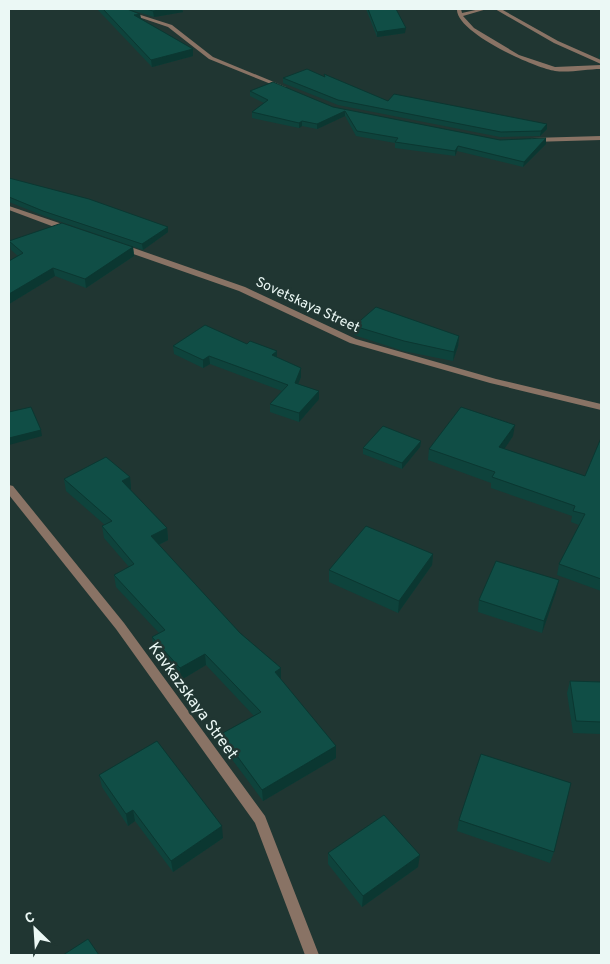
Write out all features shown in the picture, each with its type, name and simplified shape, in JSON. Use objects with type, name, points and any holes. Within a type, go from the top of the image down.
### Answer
[{"type":"street","points":[[118,9],[170,26],[211,58],[291,91]]},
{"type":"street","points":[[459,12],[485,9]]},
{"type":"street","points":[[498,9],[556,42],[601,62]]},
{"type":"street","points":[[459,12],[472,29],[517,56],[555,70],[601,67]]},
{"type":"street","points":[[528,140],[601,138]]},
{"type":"street","points":[[9,208],[74,231]]},
{"type":"street","name":"Sovetskaya Street","points":[[112,244],[242,289],[353,341],[493,381],[601,407]]},
{"type":"street","name":"Kavkazskaya Street","points":[[9,488],[120,626],[260,820],[312,955]]},
{"type":"building","points":[[103,9],[127,9],[140,14],[134,15],[193,49],[151,60]]},
{"type":"building","points":[[146,9],[165,9],[153,11]]},
{"type":"building","points":[[368,9],[396,9],[406,28],[377,32]]},
{"type":"building","points":[[307,69],[325,77],[324,74],[388,101],[394,94],[547,124],[541,131],[501,132],[338,100],[283,78]]},
{"type":"building","points":[[273,82],[333,107],[500,140],[546,138],[524,162],[458,146],[455,151],[395,142],[398,138],[357,131],[345,111],[317,124],[302,121],[299,123],[252,112],[268,100],[250,91]]},
{"type":"building","points":[[9,178],[89,199],[168,227],[142,244],[43,211],[9,197]]},
{"type":"building","points":[[62,223],[133,247],[85,279],[53,268],[9,294],[9,261],[23,253],[9,241]]},
{"type":"building","points":[[376,307],[459,336],[454,352],[404,341],[354,326]]},
{"type":"building","points":[[205,325],[247,344],[250,341],[277,351],[272,355],[301,368],[295,383],[319,391],[299,413],[270,404],[288,385],[209,356],[203,360],[173,346]]},
{"type":"building","points":[[31,407],[41,430],[9,438],[9,412]]},
{"type":"building","points":[[461,407],[515,425],[499,447],[585,476],[601,438],[601,579],[559,564],[585,514],[573,511],[575,506],[492,477],[495,472],[429,449]]},
{"type":"building","points":[[383,426],[421,441],[402,463],[363,448]]},
{"type":"building","points":[[106,457],[130,477],[122,481],[167,528],[151,536],[240,633],[281,668],[275,672],[336,746],[262,790],[221,734],[261,712],[205,654],[180,668],[152,637],[165,630],[114,575],[134,564],[102,526],[112,521],[64,479]]},
{"type":"building","points":[[366,526],[433,554],[399,601],[329,570]]},
{"type":"building","points":[[496,561],[559,580],[544,621],[479,600]]},
{"type":"building","points":[[570,681],[601,682],[601,722],[576,721]]},
{"type":"building","points":[[157,741],[222,826],[171,861],[133,810],[126,814],[99,775]]},
{"type":"building","points":[[481,754],[571,783],[554,852],[459,820]]},
{"type":"building","points":[[384,815],[420,855],[363,896],[328,853]]},
{"type":"building","points":[[88,939],[99,955],[63,955]]}]
